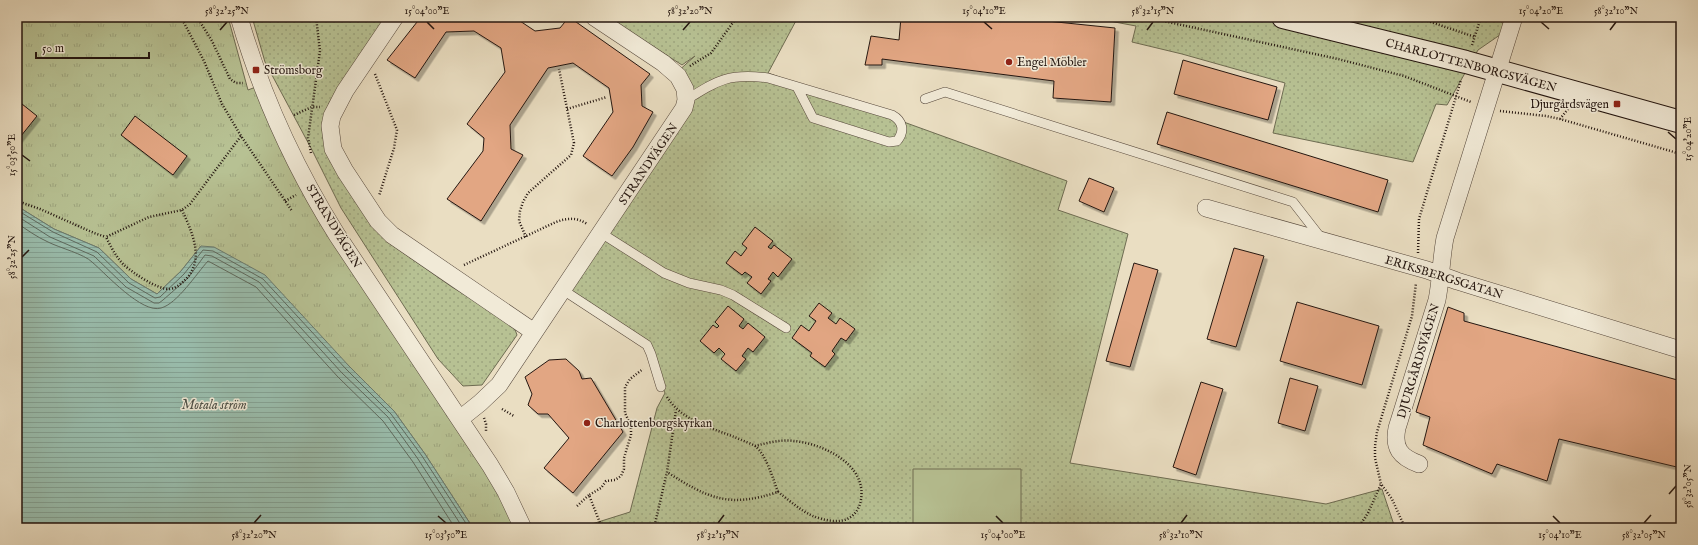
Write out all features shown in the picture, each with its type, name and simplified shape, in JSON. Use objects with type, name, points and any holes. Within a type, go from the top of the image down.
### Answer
[{"type":"main road","name":"CHARLOTTENBORGSVÄGEN","points":[[1283,17],[1497,71],[1681,122]]},
{"type":"street","name":"STRANDVÄGEN","points":[[239,17],[261,82],[286,142],[314,197],[337,235],[490,464],[506,492],[523,528]]},
{"type":"street","points":[[395,17],[345,91],[335,109],[330,126],[333,149],[378,221],[392,235],[534,332]]},
{"type":"street","points":[[594,17],[663,64],[675,74],[685,89],[686,100]]},
{"type":"street","name":"DJURGÅRDSVÄGEN","points":[[1419,464],[1401,453],[1396,446],[1395,439],[1397,428],[1437,300],[1441,258],[1445,238],[1514,17]]},
{"type":"street","name":"STRANDVÄGEN","points":[[460,419],[480,404],[499,385],[679,118],[686,100]]},
{"type":"street","name":"ERIKSBERGSGATAN","points":[[1206,208],[1417,268],[1681,350]]},
{"type":"lane","points":[[686,100],[715,82],[728,78],[752,76],[768,78],[892,115],[898,118],[901,123],[901,136],[897,141],[889,142],[812,118],[797,87]]},
{"type":"lane","points":[[925,99],[945,92],[1293,202],[1325,242]]},
{"type":"lane","points":[[601,233],[664,273],[689,283],[721,290],[733,295],[786,328]]},
{"type":"lane","points":[[563,290],[647,345],[654,362],[661,387]]},
{"type":"path","points":[[181,17],[204,61],[222,104],[241,136],[292,211]]},
{"type":"path","points":[[197,17],[212,41],[230,78],[236,83],[243,83]]},
{"type":"path","points":[[294,114],[312,107],[320,51],[316,17]]},
{"type":"path","points":[[675,74],[711,53],[737,17]]},
{"type":"path","points":[[1145,17],[1315,54],[1404,76],[1499,111],[1560,120],[1681,154]]},
{"type":"path","points":[[1416,17],[1475,37],[1481,17]]},
{"type":"path","points":[[366,60],[371,66],[397,130],[394,148],[378,201],[370,208]]},
{"type":"path","points":[[526,237],[520,222],[520,211],[523,202],[528,193],[571,155],[574,143],[559,69]]},
{"type":"path","points":[[1406,528],[1392,499],[1381,484],[1374,446],[1412,316],[1415,298],[1419,219],[1455,96]]},
{"type":"path","points":[[567,109],[607,97]]},
{"type":"path","points":[[1560,120],[1569,108],[1574,110]]},
{"type":"path","points":[[106,237],[149,217],[182,210],[190,204],[241,136]]},
{"type":"path","points":[[17,201],[40,209],[106,237],[120,259],[135,273],[155,285],[167,289],[175,288],[187,277],[195,264],[196,256],[192,235],[182,210]]},
{"type":"path","points":[[448,273],[567,218],[584,222],[601,233]]},
{"type":"path","points":[[577,506],[589,495],[600,488],[606,481],[615,480],[621,476],[624,469],[626,449],[631,435],[631,426],[625,413],[625,387],[630,379],[654,362]]},
{"type":"path","points":[[661,387],[676,410],[692,420],[755,446],[770,471],[778,492],[813,516],[824,520],[845,520],[855,514],[861,499],[862,490],[853,469],[842,460],[830,452],[794,441],[780,441],[755,446]]},
{"type":"path","points":[[502,409],[514,416]]},
{"type":"path","points":[[654,528],[667,472],[676,410]]},
{"type":"path","points":[[667,472],[706,495],[720,499],[758,499],[778,492]]},
{"type":"path","points":[[1358,528],[1368,513],[1381,484]]},
{"type":"path","points":[[589,495],[602,528]]},
{"type":"green space","points":[[17,17],[228,17],[248,90],[261,85],[377,295],[520,528],[473,528],[425,454],[394,411],[349,366],[201,246],[181,271],[157,294],[131,279],[99,248],[54,229],[17,206]]},
{"type":"green space","points":[[252,17],[385,17],[329,103],[324,126],[389,243],[452,287],[513,324],[517,335],[482,385],[463,386],[438,359],[341,208],[265,62]]},
{"type":"green space","points":[[613,17],[798,17],[768,73],[1067,181],[1058,210],[1128,234],[1070,463],[1326,504],[1382,489],[1395,528],[579,528],[630,512],[657,408],[665,393],[639,337],[562,284],[686,100],[676,73],[695,56],[682,65],[613,21]]},
{"type":"green space","points":[[1088,17],[1494,17],[1510,28],[1478,50],[1447,105],[1436,104],[1413,162],[1273,133],[1285,83],[1182,54],[1132,42],[1136,26]]},
{"type":"green space","points":[[913,469],[1021,469],[1021,528],[913,528]]},
{"type":"water","name":"Motala ström","points":[[17,206],[54,229],[99,248],[131,279],[157,294],[181,271],[201,246],[214,247],[265,275],[349,366],[394,411],[425,454],[473,528],[17,528]]},
{"type":"building","points":[[421,17],[514,17],[535,31],[560,28],[569,17],[650,74],[641,85],[642,106],[653,112],[633,147],[612,176],[583,156],[613,112],[609,88],[573,63],[548,68],[510,125],[511,149],[523,155],[481,221],[447,199],[483,151],[484,138],[467,124],[505,72],[501,48],[474,31],[446,32],[415,78],[387,60]]},
{"type":"building","name":"Engel Möbler","points":[[901,17],[1008,17],[1115,28],[1111,102],[1053,98],[1054,81],[882,59],[882,65],[865,65],[871,36],[899,40]]},
{"type":"building","points":[[1183,60],[1277,87],[1268,120],[1174,94]]},
{"type":"building","points":[[17,100],[37,116],[17,141]]},
{"type":"building","points":[[1167,112],[1388,180],[1378,212],[1157,144]]},
{"type":"building","points":[[135,116],[187,156],[173,175],[121,135]]},
{"type":"building","points":[[1089,178],[1114,188],[1104,212],[1079,201]]},
{"type":"building","points":[[755,227],[773,241],[768,247],[771,249],[774,245],[792,259],[778,277],[773,272],[768,279],[771,281],[761,294],[747,283],[752,277],[745,272],[742,275],[726,263],[735,251],[741,256],[747,248],[742,244]]},
{"type":"building","points":[[1234,248],[1264,256],[1236,347],[1207,339]]},
{"type":"building","points":[[1134,263],[1158,270],[1130,367],[1106,361]]},
{"type":"building","points":[[1297,302],[1379,326],[1362,385],[1280,361]]},
{"type":"building","points":[[819,303],[832,313],[828,318],[836,324],[840,318],[855,329],[846,341],[841,338],[832,351],[835,354],[825,367],[810,356],[812,353],[792,338],[801,325],[809,331],[816,321],[809,316]]},
{"type":"building","points":[[728,306],[744,319],[739,326],[743,329],[748,323],[765,337],[753,352],[748,348],[742,356],[746,359],[736,371],[721,359],[725,354],[719,348],[714,353],[700,341],[713,325],[717,328],[719,326],[715,322]]},
{"type":"building","points":[[1448,307],[1464,313],[1464,321],[1681,381],[1681,468],[1559,439],[1547,481],[1497,464],[1492,474],[1423,445],[1430,417],[1416,412]]},
{"type":"building","name":"Charlottenborgskyrkan","points":[[566,359],[579,371],[582,379],[591,378],[623,432],[573,493],[544,468],[569,438],[548,414],[538,414],[528,405],[532,394],[525,377],[549,360]]},
{"type":"building","points":[[1290,378],[1318,386],[1305,431],[1278,423]]},
{"type":"building","points":[[1201,382],[1223,389],[1196,475],[1173,467]]},
{"type":"place","name":"Engel Möbler","points":[[1009,62]]},
{"type":"place","name":"Strömsborg","points":[[256,70]]},
{"type":"place","name":"Djurgårdsvägen","points":[[1617,104]]},
{"type":"place","name":"Charlottenborgskyrkan","points":[[587,423]]}]
